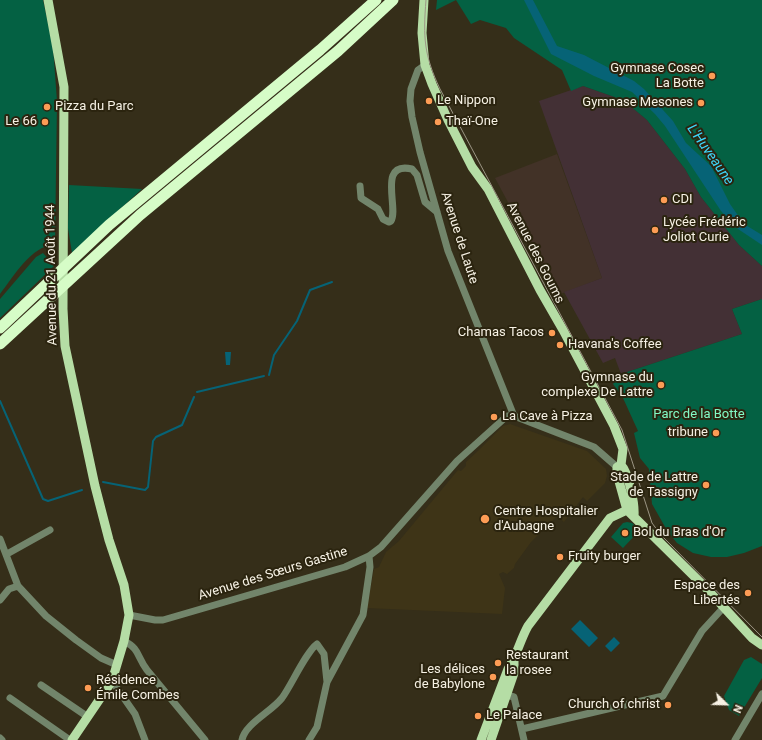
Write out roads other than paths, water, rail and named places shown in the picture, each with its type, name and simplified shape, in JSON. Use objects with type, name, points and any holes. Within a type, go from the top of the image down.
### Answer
[{"type":"highway","points":[[0,328],[52,276],[73,259],[108,225],[320,50],[376,0]]},
{"type":"highway","points":[[0,344],[140,215],[338,51],[393,0]]},
{"type":"main road","name":"Avenue du 21 Août 1944","points":[[48,0],[64,87],[64,346],[102,513],[124,585],[129,614]]},
{"type":"main road","name":"Avenue des Goums","points":[[424,0],[422,33],[425,65],[448,120],[476,173],[488,189],[540,290],[614,426],[623,449],[619,466]]},
{"type":"main road","name":"Avenue des Goums","points":[[423,52],[430,0]]},
{"type":"main road","points":[[634,516],[635,508],[625,469],[619,466],[617,474],[627,510],[724,607],[752,638],[762,645]]},
{"type":"main road","points":[[481,740],[514,673],[514,659],[520,640],[528,626],[610,518],[627,510]]},
{"type":"main road","points":[[71,740],[112,681],[124,640],[129,614]]},
{"type":"main road","points":[[491,740],[503,694]]},
{"type":"street","name":"Avenue de Laute","points":[[425,65],[418,70],[411,89],[410,101],[414,124],[448,251],[466,300],[482,334],[514,416]]},
{"type":"street","points":[[360,186],[361,198],[378,209],[384,219],[388,222],[392,221],[394,213],[390,193],[392,178],[402,168],[412,169],[417,175],[425,202],[437,212]]},
{"type":"street","name":"Avenue des Sœurs Gastine","points":[[129,614],[155,620],[163,620],[345,567],[369,556],[384,544],[457,460],[500,421],[507,416],[514,416]]},
{"type":"street","points":[[514,416],[594,447],[619,466]]},
{"type":"street","points":[[7,554],[50,530]]},
{"type":"street","points":[[0,539],[18,586],[46,616],[76,640],[101,658],[117,665]]},
{"type":"street","points":[[309,740],[317,727],[327,682],[356,631],[363,615],[370,566],[369,556]]},
{"type":"street","points":[[0,600],[8,589],[18,586]]},
{"type":"street","points":[[522,729],[664,696],[702,631],[724,607]]},
{"type":"street","points":[[124,640],[134,646],[141,663],[205,740]]},
{"type":"street","points":[[242,740],[245,732],[282,697],[306,657],[317,644],[324,654],[327,682]]},
{"type":"street","points":[[112,681],[136,714],[144,739]]},
{"type":"street","points":[[41,685],[88,717]]},
{"type":"street","points":[[503,694],[514,697],[524,740]]},
{"type":"street","points":[[735,740],[762,694]]},
{"type":"street","points":[[10,698],[71,740]]},
{"type":"water","points":[[524,0],[533,0],[557,46],[584,55],[634,81],[644,89],[673,121],[686,143],[711,166],[730,204],[744,224],[762,235],[762,245],[738,229],[721,211],[665,126],[632,92],[594,76],[551,54]]},
{"type":"water","points":[[225,352],[231,352],[230,365],[226,365]]},
{"type":"water","points":[[580,620],[598,638],[589,647],[571,629]]},
{"type":"water","points":[[614,637],[620,643],[611,652],[605,646]]},
{"type":"waterway","points":[[269,375],[274,355],[297,321],[310,290],[332,282]]},
{"type":"waterway","points":[[197,392],[264,376]]},
{"type":"waterway","points":[[103,482],[145,490],[148,487],[153,441],[156,437],[182,425],[194,397]]},
{"type":"waterway","points":[[0,401],[43,499],[48,501],[82,490]]},
{"type":"tram line","points":[[426,0],[426,46],[431,66],[440,89],[622,430],[652,523],[661,535],[762,637]]},
{"type":"place","name":"Gymnase Cosec La Botte","points":[[712,76]]},
{"type":"place","name":"Le Nippon","points":[[429,101]]},
{"type":"place","name":"Gymnase Mesones","points":[[701,103]]},
{"type":"place","name":"Pizza du Parc","points":[[47,107]]},
{"type":"place","name":"Le 66","points":[[45,122]]},
{"type":"place","name":"Thaï-One","points":[[438,122]]},
{"type":"place","name":"CDI","points":[[664,200]]},
{"type":"place","name":"Lycée Frédéric Joliot Curie","points":[[655,230]]},
{"type":"place","name":"Chamas Tacos","points":[[552,333]]},
{"type":"place","name":"Havana's Coffee","points":[[560,345]]},
{"type":"place","name":"Gymnase du complexe De Lattre","points":[[661,385]]},
{"type":"place","name":"La Cave à Pizza","points":[[494,417]]},
{"type":"place","name":"tribune","points":[[716,433]]},
{"type":"place","name":"Stade de Lattre de Tassigny","points":[[706,485]]},
{"type":"place","name":"Centre Hospitalier d'Aubagne","points":[[485,519]]},
{"type":"place","name":"Bol du Bras d'Or","points":[[625,533]]},
{"type":"place","name":"Fruity burger","points":[[560,557]]},
{"type":"place","name":"Espace des Libertés","points":[[748,593]]},
{"type":"place","name":"Restaurant la rosee","points":[[498,663]]},
{"type":"place","name":"Les délices de Babylone","points":[[493,677]]},
{"type":"place","name":"Résidence Émile Combes","points":[[88,688]]},
{"type":"place","name":"Church of christ","points":[[668,705]]},
{"type":"place","name":"Le Palace","points":[[478,716]]},
{"type":"water label","name":"L'Huveaune","points":[[710,155]]},
{"type":"park label","name":"Parc de la Botte","points":[[699,415]]}]
